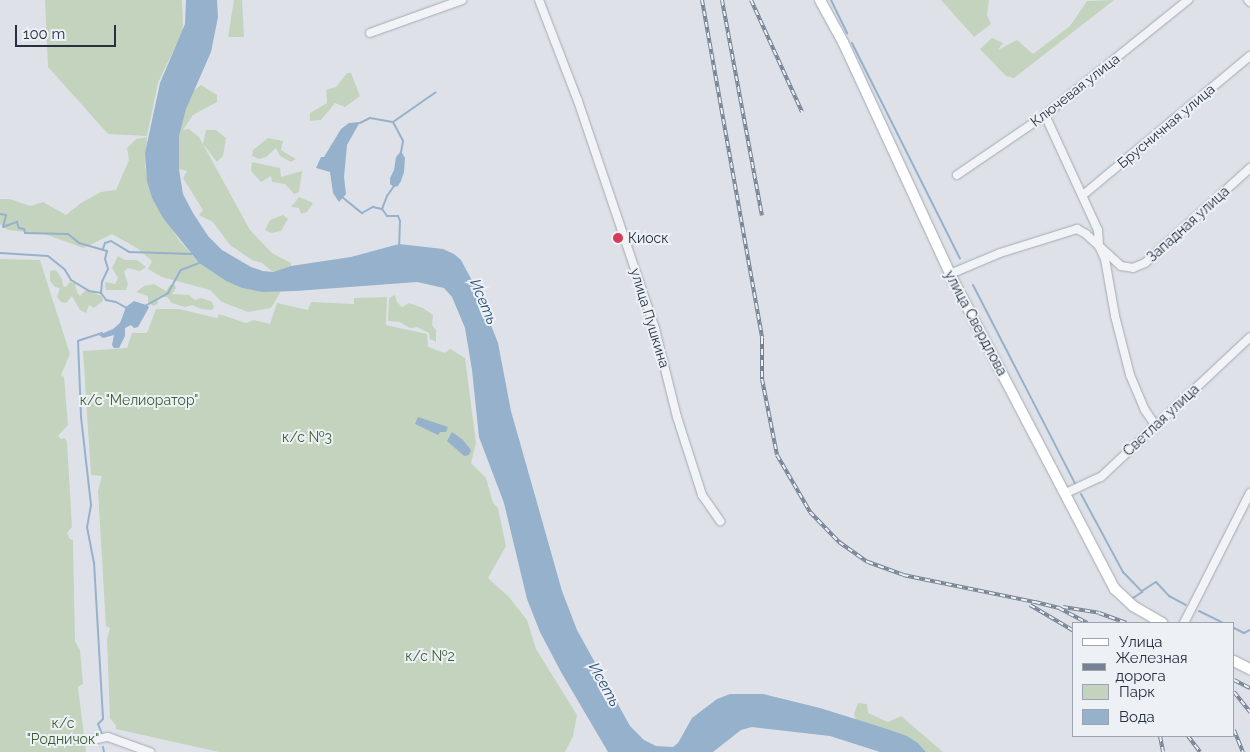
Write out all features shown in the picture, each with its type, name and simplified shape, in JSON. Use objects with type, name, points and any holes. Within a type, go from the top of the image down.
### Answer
[{"type":"main road","name":"улица Свердлова","points":[[820,0],[843,42],[950,274],[1116,589],[1133,606],[1161,622]]},
{"type":"main road","points":[[1235,662],[1250,669]]},
{"type":"street","points":[[370,33],[462,0]]},
{"type":"street","name":"улица Пушкина","points":[[539,0],[578,101],[655,329],[677,416],[702,495],[720,521]]},
{"type":"street","name":"Ключевая улица","points":[[957,175],[1045,115],[1188,0]]},
{"type":"street","name":"Брусничная улица","points":[[1083,195],[1250,56]]},
{"type":"street","points":[[1045,115],[1098,230],[1099,246],[1105,259],[1114,316],[1130,375],[1155,425]]},
{"type":"street","name":"Западная улица","points":[[950,274],[1000,253],[1069,230],[1081,230],[1121,266],[1133,268],[1145,263],[1250,168]]},
{"type":"street","name":"Светлая улица","points":[[1066,493],[1100,477],[1250,337]]},
{"type":"street","points":[[1185,622],[1250,494]]},
{"type":"street","points":[[92,740],[108,737],[150,752]]},
{"type":"green space","points":[[45,0],[182,0],[183,30],[158,83],[147,136],[108,134],[48,67]]},
{"type":"green space","points":[[234,0],[242,0],[244,37],[228,37]]},
{"type":"green space","points":[[941,0],[989,0],[987,15],[991,24],[974,37]]},
{"type":"green space","points":[[1114,0],[1014,78],[1006,76],[980,49],[992,38],[1003,43],[998,50],[1017,40],[1033,54],[1070,26],[1087,1]]},
{"type":"green space","points":[[347,73],[351,73],[360,96],[345,107],[335,103],[321,120],[310,121],[310,113],[327,103],[326,90],[336,87]]},
{"type":"green space","points":[[201,85],[217,95],[217,102],[193,115],[183,130],[189,129],[199,137],[250,230],[272,253],[291,263],[291,266],[273,272],[262,263],[252,260],[230,245],[213,222],[199,215],[203,210],[183,178],[187,171],[179,169],[179,136],[180,123],[193,91]]},
{"type":"green space","points":[[206,130],[216,130],[226,138],[223,156],[217,162],[203,144]]},
{"type":"green space","points":[[147,137],[145,166],[152,198],[179,240],[199,263],[226,281],[242,288],[262,292],[281,291],[271,308],[248,312],[222,302],[210,290],[162,277],[148,269],[152,261],[137,248],[112,234],[84,248],[44,234],[8,230],[0,224],[0,199],[10,199],[30,206],[43,202],[66,215],[81,203],[101,192],[116,190],[129,160],[127,148],[136,139]]},
{"type":"green space","points":[[268,138],[283,141],[281,150],[296,159],[291,162],[280,156],[276,148],[266,157],[259,159],[252,156],[253,150]]},
{"type":"green space","points":[[252,162],[280,168],[281,177],[302,171],[299,192],[294,194],[285,184],[272,182],[271,176],[261,182],[251,171]]},
{"type":"green space","points":[[299,197],[313,203],[307,212],[301,214],[299,208],[291,207]]},
{"type":"green space","points":[[283,215],[288,219],[281,231],[272,233],[265,230],[270,220]]},
{"type":"green space","points":[[118,256],[125,260],[137,260],[146,267],[140,271],[128,268],[124,272],[128,284],[126,290],[106,290],[105,282],[115,284],[118,278],[112,268]]},
{"type":"green space","name":"к/с \"Родничок\"","points":[[0,259],[40,260],[70,354],[61,375],[64,377],[68,425],[58,436],[61,439],[65,438],[67,442],[72,527],[67,533],[70,539],[73,540],[75,641],[80,650],[83,684],[78,687],[86,752],[0,752]]},
{"type":"green space","points":[[56,270],[62,279],[63,286],[66,287],[70,282],[75,283],[80,296],[86,290],[102,296],[103,301],[94,308],[89,305],[86,313],[80,310],[72,296],[66,303],[61,302],[57,297],[60,288],[55,287],[50,281],[50,271]]},
{"type":"green space","points":[[154,284],[166,291],[170,285],[175,285],[176,288],[172,294],[189,295],[195,300],[201,298],[212,302],[214,307],[212,310],[201,309],[192,305],[185,307],[172,303],[167,297],[157,297],[158,304],[153,306],[148,302],[148,296],[136,292],[144,286]]},
{"type":"green space","points":[[395,295],[397,302],[402,307],[409,303],[423,308],[433,315],[432,325],[436,330],[436,342],[430,339],[429,333],[417,327],[410,328],[400,322],[388,321],[389,298]]},
{"type":"green space","points":[[387,297],[386,325],[427,334],[428,347],[445,353],[450,349],[465,358],[476,443],[471,463],[486,478],[493,503],[498,508],[506,546],[488,578],[509,597],[527,620],[536,649],[577,715],[573,736],[565,752],[219,752],[116,729],[110,718],[107,639],[110,628],[106,626],[98,491],[102,476],[91,475],[83,351],[127,348],[132,333],[147,333],[156,309],[179,309],[217,318],[219,314],[246,323],[254,320],[270,324],[277,303],[308,310],[311,302],[354,304],[354,298]]},
{"type":"green space","points":[[858,703],[867,704],[868,713],[888,722],[901,716],[943,752],[926,752],[918,743],[884,728],[856,721],[854,714]]},
{"type":"water","name":"Исеть","points":[[186,0],[217,0],[218,17],[211,52],[186,109],[179,136],[179,169],[183,194],[193,213],[208,236],[222,250],[251,267],[263,271],[273,272],[291,266],[351,257],[399,244],[443,249],[461,260],[478,292],[498,343],[511,411],[562,591],[577,630],[630,726],[644,740],[656,746],[673,747],[678,743],[692,718],[717,699],[730,694],[763,694],[820,708],[907,736],[918,743],[926,752],[880,752],[830,736],[752,727],[741,730],[713,752],[608,752],[561,672],[540,632],[527,599],[504,503],[479,437],[472,370],[465,328],[452,297],[444,288],[417,282],[296,291],[262,292],[242,288],[226,281],[199,263],[163,218],[152,198],[147,181],[145,153],[160,83],[185,24]]},
{"type":"water","points":[[360,122],[347,145],[344,177],[346,194],[339,202],[333,193],[330,172],[316,168],[321,157],[324,157],[341,129],[349,123]]},
{"type":"water","points":[[401,151],[405,158],[404,172],[398,186],[394,187],[390,184],[390,178],[394,170],[396,157]]},
{"type":"water","points":[[134,301],[149,307],[138,327],[134,328],[131,325],[125,328],[125,336],[119,348],[114,348],[112,345],[114,335],[103,338],[99,335],[113,329],[120,323],[126,307]]},
{"type":"water","points":[[418,417],[448,427],[446,432],[440,432],[438,435],[415,424]]},
{"type":"water","points":[[452,432],[463,440],[471,450],[469,455],[464,456],[447,441]]},
{"type":"waterway","points":[[831,0],[847,33]]},
{"type":"waterway","points":[[852,43],[960,259]]},
{"type":"waterway","points":[[360,123],[370,118],[393,122],[436,92]]},
{"type":"waterway","points":[[393,122],[403,141],[401,152]]},
{"type":"waterway","points":[[394,186],[387,196],[382,209],[387,216],[398,216],[400,221],[399,244]]},
{"type":"waterway","points":[[342,197],[362,213],[373,207],[382,209]]},
{"type":"waterway","points":[[0,214],[6,215],[3,227],[17,222],[19,228],[24,229],[25,233],[68,234],[79,243],[107,251],[105,259],[108,269],[102,282],[101,293]]},
{"type":"waterway","points":[[103,249],[105,243],[111,241],[129,252],[192,254]]},
{"type":"waterway","points":[[0,253],[48,256],[65,270],[71,280],[89,291],[101,293],[106,300],[116,302],[127,308]]},
{"type":"waterway","points":[[145,306],[168,293],[181,270],[199,263]]},
{"type":"waterway","points":[[973,285],[1076,485]]},
{"type":"waterway","points":[[102,333],[78,341],[81,417],[91,505],[87,527],[94,562],[103,719],[98,724],[102,734]]},
{"type":"waterway","points":[[1081,494],[1123,572],[1142,592],[1133,598]]},
{"type":"waterway","points":[[1142,591],[1156,582],[1169,596],[1186,605]]},
{"type":"waterway","points":[[1199,611],[1222,622]]},
{"type":"waterway","points":[[1235,628],[1244,633],[1250,630]]},
{"type":"waterway","points":[[103,747],[104,752]]},
{"type":"railway","points":[[702,0],[762,338],[762,379],[777,455],[810,512],[839,542],[868,562],[903,575],[1059,608],[1085,622]]},
{"type":"railway","points":[[722,0],[762,215]]},
{"type":"railway","points":[[751,0],[802,112]]},
{"type":"railway","points":[[1030,605],[1072,630]]},
{"type":"railway","points":[[1063,607],[1099,613],[1123,622]]},
{"type":"railway","points":[[1235,680],[1250,688]]},
{"type":"railway","points":[[1235,693],[1250,712]]},
{"type":"railway","points":[[1235,732],[1243,752]]},
{"type":"railway","points":[[1160,737],[1163,752]]},
{"type":"railway","points":[[1189,737],[1200,752]]},
{"type":"place","name":"Киоск","points":[[618,238]]},
{"type":"park label","name":"к/с \"Мелиоратор\"","points":[[139,400]]},
{"type":"park label","name":"к/с №3","points":[[307,437]]},
{"type":"park label","name":"к/с №2","points":[[430,656]]}]
